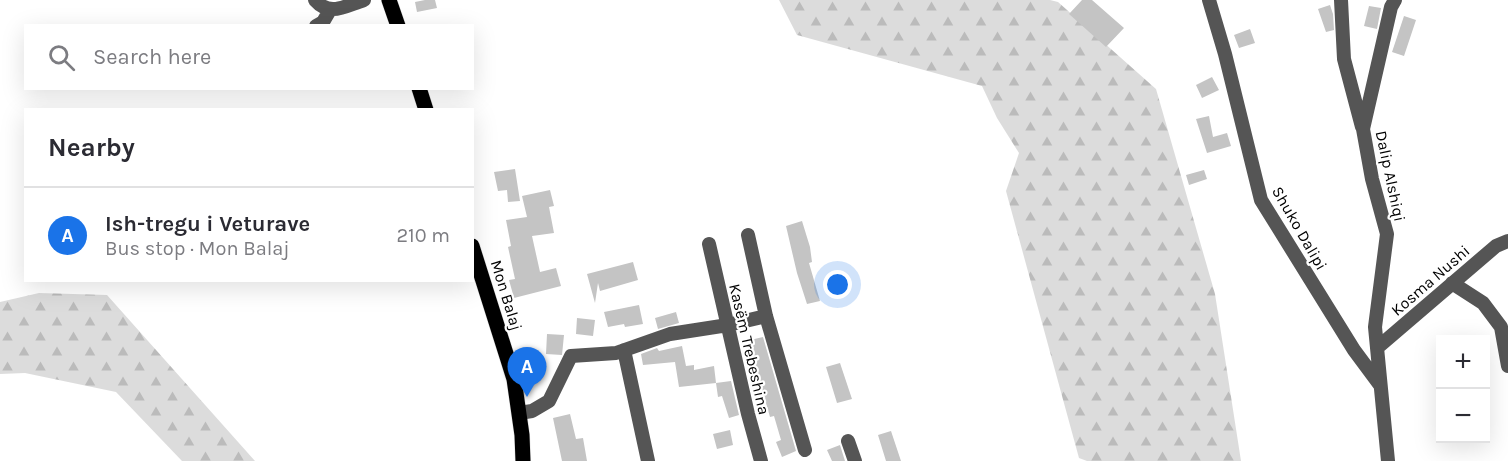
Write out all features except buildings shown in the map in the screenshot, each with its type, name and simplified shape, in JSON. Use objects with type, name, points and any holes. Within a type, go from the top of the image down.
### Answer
[{"type":"main road","points":[[389,0],[397,24]]},
{"type":"main road","points":[[420,90],[425,108]]},
{"type":"main road","name":"Mon Balaj","points":[[474,252],[514,379],[523,461]]},
{"type":"street","points":[[315,0],[321,7],[330,10],[364,0]]},
{"type":"street","name":"Shuko Dalipi","points":[[1209,0],[1225,54],[1261,200],[1354,351],[1381,386]]},
{"type":"street","points":[[1341,0],[1344,59],[1363,129]]},
{"type":"street","name":"Dalip Alshiqi","points":[[1388,461],[1375,327],[1387,234],[1372,179],[1363,129],[1392,2]]},
{"type":"street","points":[[320,24],[324,22],[330,10]]},
{"type":"street","points":[[748,235],[766,316],[805,450]]},
{"type":"street","name":"Kosma Nushi","points":[[1377,348],[1496,246],[1508,241]]},
{"type":"street","name":"Kasëm Trebeshina","points":[[709,244],[761,461]]},
{"type":"street","points":[[1452,283],[1483,303],[1501,327],[1508,366]]},
{"type":"street","points":[[519,412],[532,411],[549,401],[571,356],[608,354],[670,334],[728,325],[766,316]]},
{"type":"street","points":[[624,350],[648,461]]},
{"type":"street","points":[[848,441],[855,461]]},
{"type":"green space","points":[[779,0],[1050,0],[1058,2],[1156,89],[1215,294],[1241,461],[1087,461],[1079,458],[1006,191],[1019,153],[997,118],[982,86],[797,35]]},
{"type":"green space","points":[[39,293],[107,295],[255,461],[182,461],[116,392],[25,373],[0,374],[0,302]]},
{"type":"place","name":"Ish-tregu i Veturave","points":[[527,397]]}]
